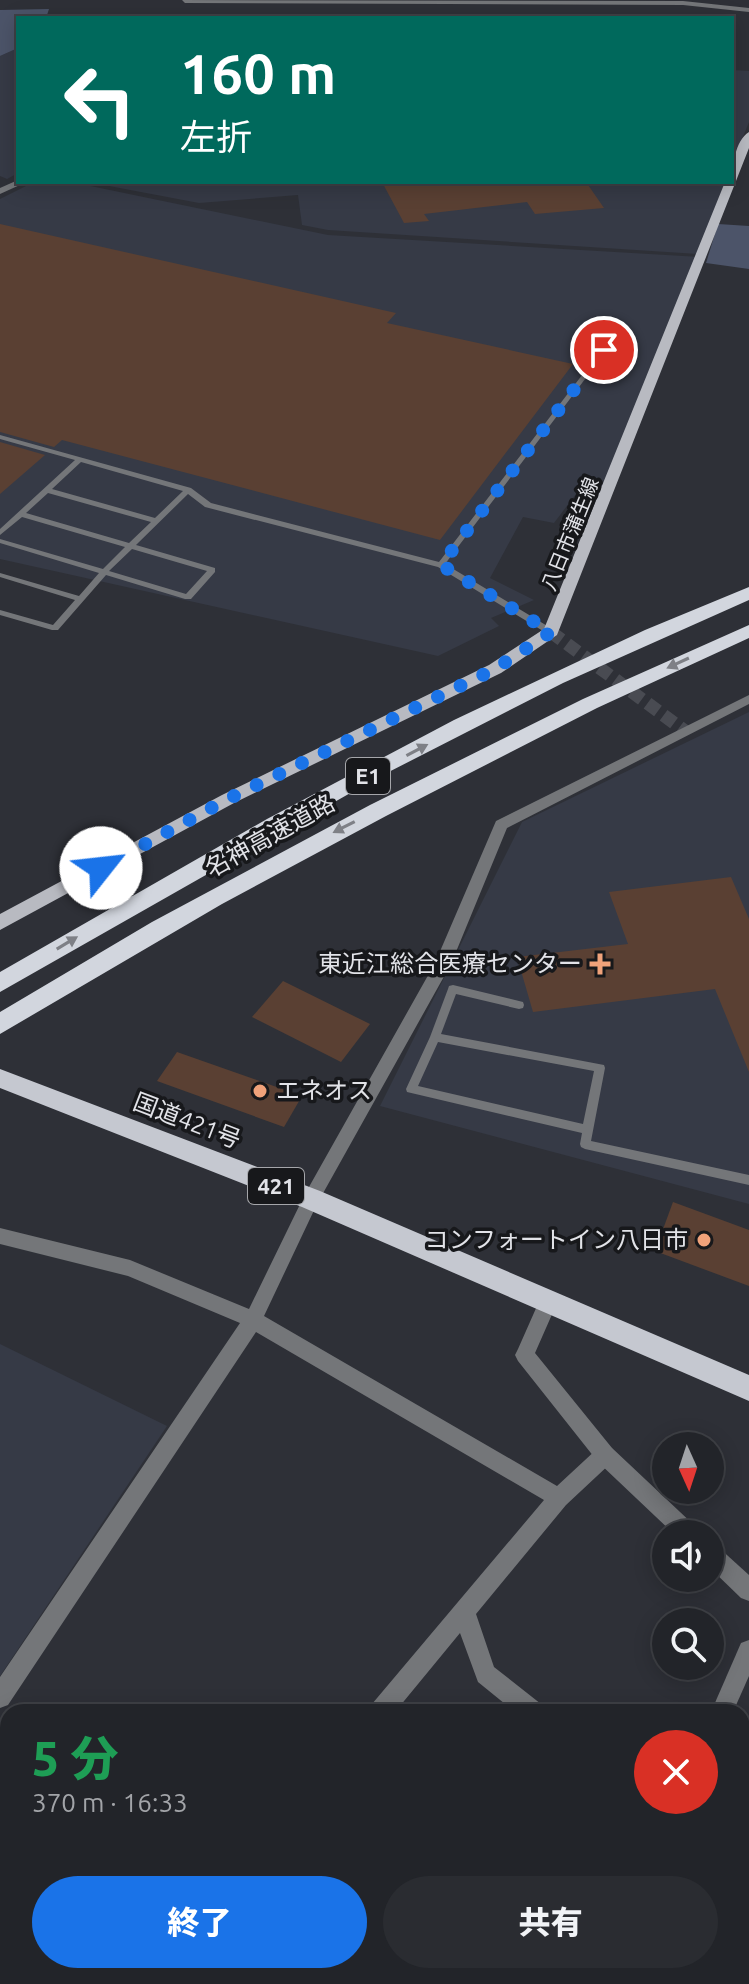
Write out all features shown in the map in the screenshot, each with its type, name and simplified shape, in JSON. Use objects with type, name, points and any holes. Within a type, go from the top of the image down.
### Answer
[{"type":"highway","points":[[505,703],[680,612],[749,583]]},
{"type":"highway","name":"名神高速道路","points":[[0,983],[289,818],[505,703],[749,593]]},
{"type":"highway","name":"名神高速道路","points":[[0,1024],[329,835],[533,730],[749,631]]},
{"type":"highway","name":"国道421号","points":[[0,1078],[311,1199],[749,1388]]},
{"type":"main road","name":"八日市蒲生線","points":[[734,172],[749,135]]},
{"type":"main road","name":"八日市蒲生線","points":[[551,632],[729,184]]},
{"type":"main road","points":[[0,923],[228,799],[495,669],[551,632]]},
{"type":"street","points":[[185,4],[397,0],[683,3],[749,10]]},
{"type":"street","points":[[0,1697],[253,1320],[311,1199],[443,964],[501,825],[749,699]]},
{"type":"street","points":[[0,1236],[130,1268],[253,1320],[559,1498]]},
{"type":"street","points":[[548,1303],[525,1355],[605,1455],[674,1520]]},
{"type":"street","points":[[387,1704],[559,1498],[605,1455]]},
{"type":"street","points":[[724,1566],[749,1590]]},
{"type":"street","points":[[464,1612],[486,1674],[523,1704]]},
{"type":"street","points":[[726,1704],[749,1651]]},
{"type":"lane","points":[[441,565],[604,350]]},
{"type":"lane","points":[[0,437],[188,490],[208,505],[441,565],[551,632]]},
{"type":"lane","points":[[0,533],[79,460]]},
{"type":"lane","points":[[47,490],[157,521]]},
{"type":"lane","points":[[0,612],[55,628],[105,571],[188,490]]},
{"type":"lane","points":[[0,541],[188,597],[212,570],[21,514]]},
{"type":"lane","points":[[0,575],[81,599]]},
{"type":"lane","points":[[0,587],[10,578]]},
{"type":"lane","points":[[519,1005],[453,989],[411,1089],[588,1130]]},
{"type":"lane","points":[[435,1037],[600,1068],[585,1144],[749,1180]]},
{"type":"shaded area","points":[[49,9],[47,16],[16,16],[16,49],[0,56],[0,10]]},
{"type":"shaded area","points":[[16,49],[16,174],[7,179],[0,176],[0,56]]},
{"type":"shaded area","points":[[734,70],[749,71],[749,122],[734,159]]},
{"type":"shaded area","points":[[30,184],[81,184],[328,235],[700,257],[610,498],[576,494],[554,523],[523,517],[490,578],[534,600],[491,618],[499,626],[438,656],[0,559],[0,199]]},
{"type":"shaded area","points":[[99,184],[724,184],[698,254],[328,230],[302,225],[298,195],[199,203]]},
{"type":"shaded area","points":[[718,224],[749,226],[749,269],[706,263]]},
{"type":"shaded area","name":"東近江総合医療センター","points":[[749,712],[749,1204],[380,1106],[522,822]]},
{"type":"shaded area","points":[[0,1344],[167,1426],[0,1676]]},
{"type":"building","points":[[383,184],[587,184],[604,208],[535,214],[527,202],[424,214],[429,221],[404,223]]},
{"type":"building","points":[[0,224],[396,313],[387,323],[573,364],[440,540],[62,440],[54,447],[0,432]]},
{"type":"building","points":[[0,442],[45,455],[0,494]]},
{"type":"building","points":[[731,877],[749,919],[749,1072],[715,989],[533,1012],[517,957],[628,944],[609,892]]},
{"type":"building","points":[[283,981],[370,1024],[341,1062],[252,1017]]},
{"type":"building","points":[[177,1052],[302,1096],[284,1127],[157,1081]]},
{"type":"building","name":"コンフォートイン八日市","points":[[673,1202],[749,1230],[749,1286],[655,1251]]},
{"type":"tunnel","points":[[551,632],[685,731]]},
{"type":"place","name":"東近江総合医療センター","points":[[600,964]]},
{"type":"place","name":"エネオス","points":[[260,1091]]},
{"type":"place","name":"コンフォートイン八日市","points":[[704,1240]]},
{"type":"route","points":[[101,868],[228,799],[495,669],[551,632],[441,565],[604,350]]}]
